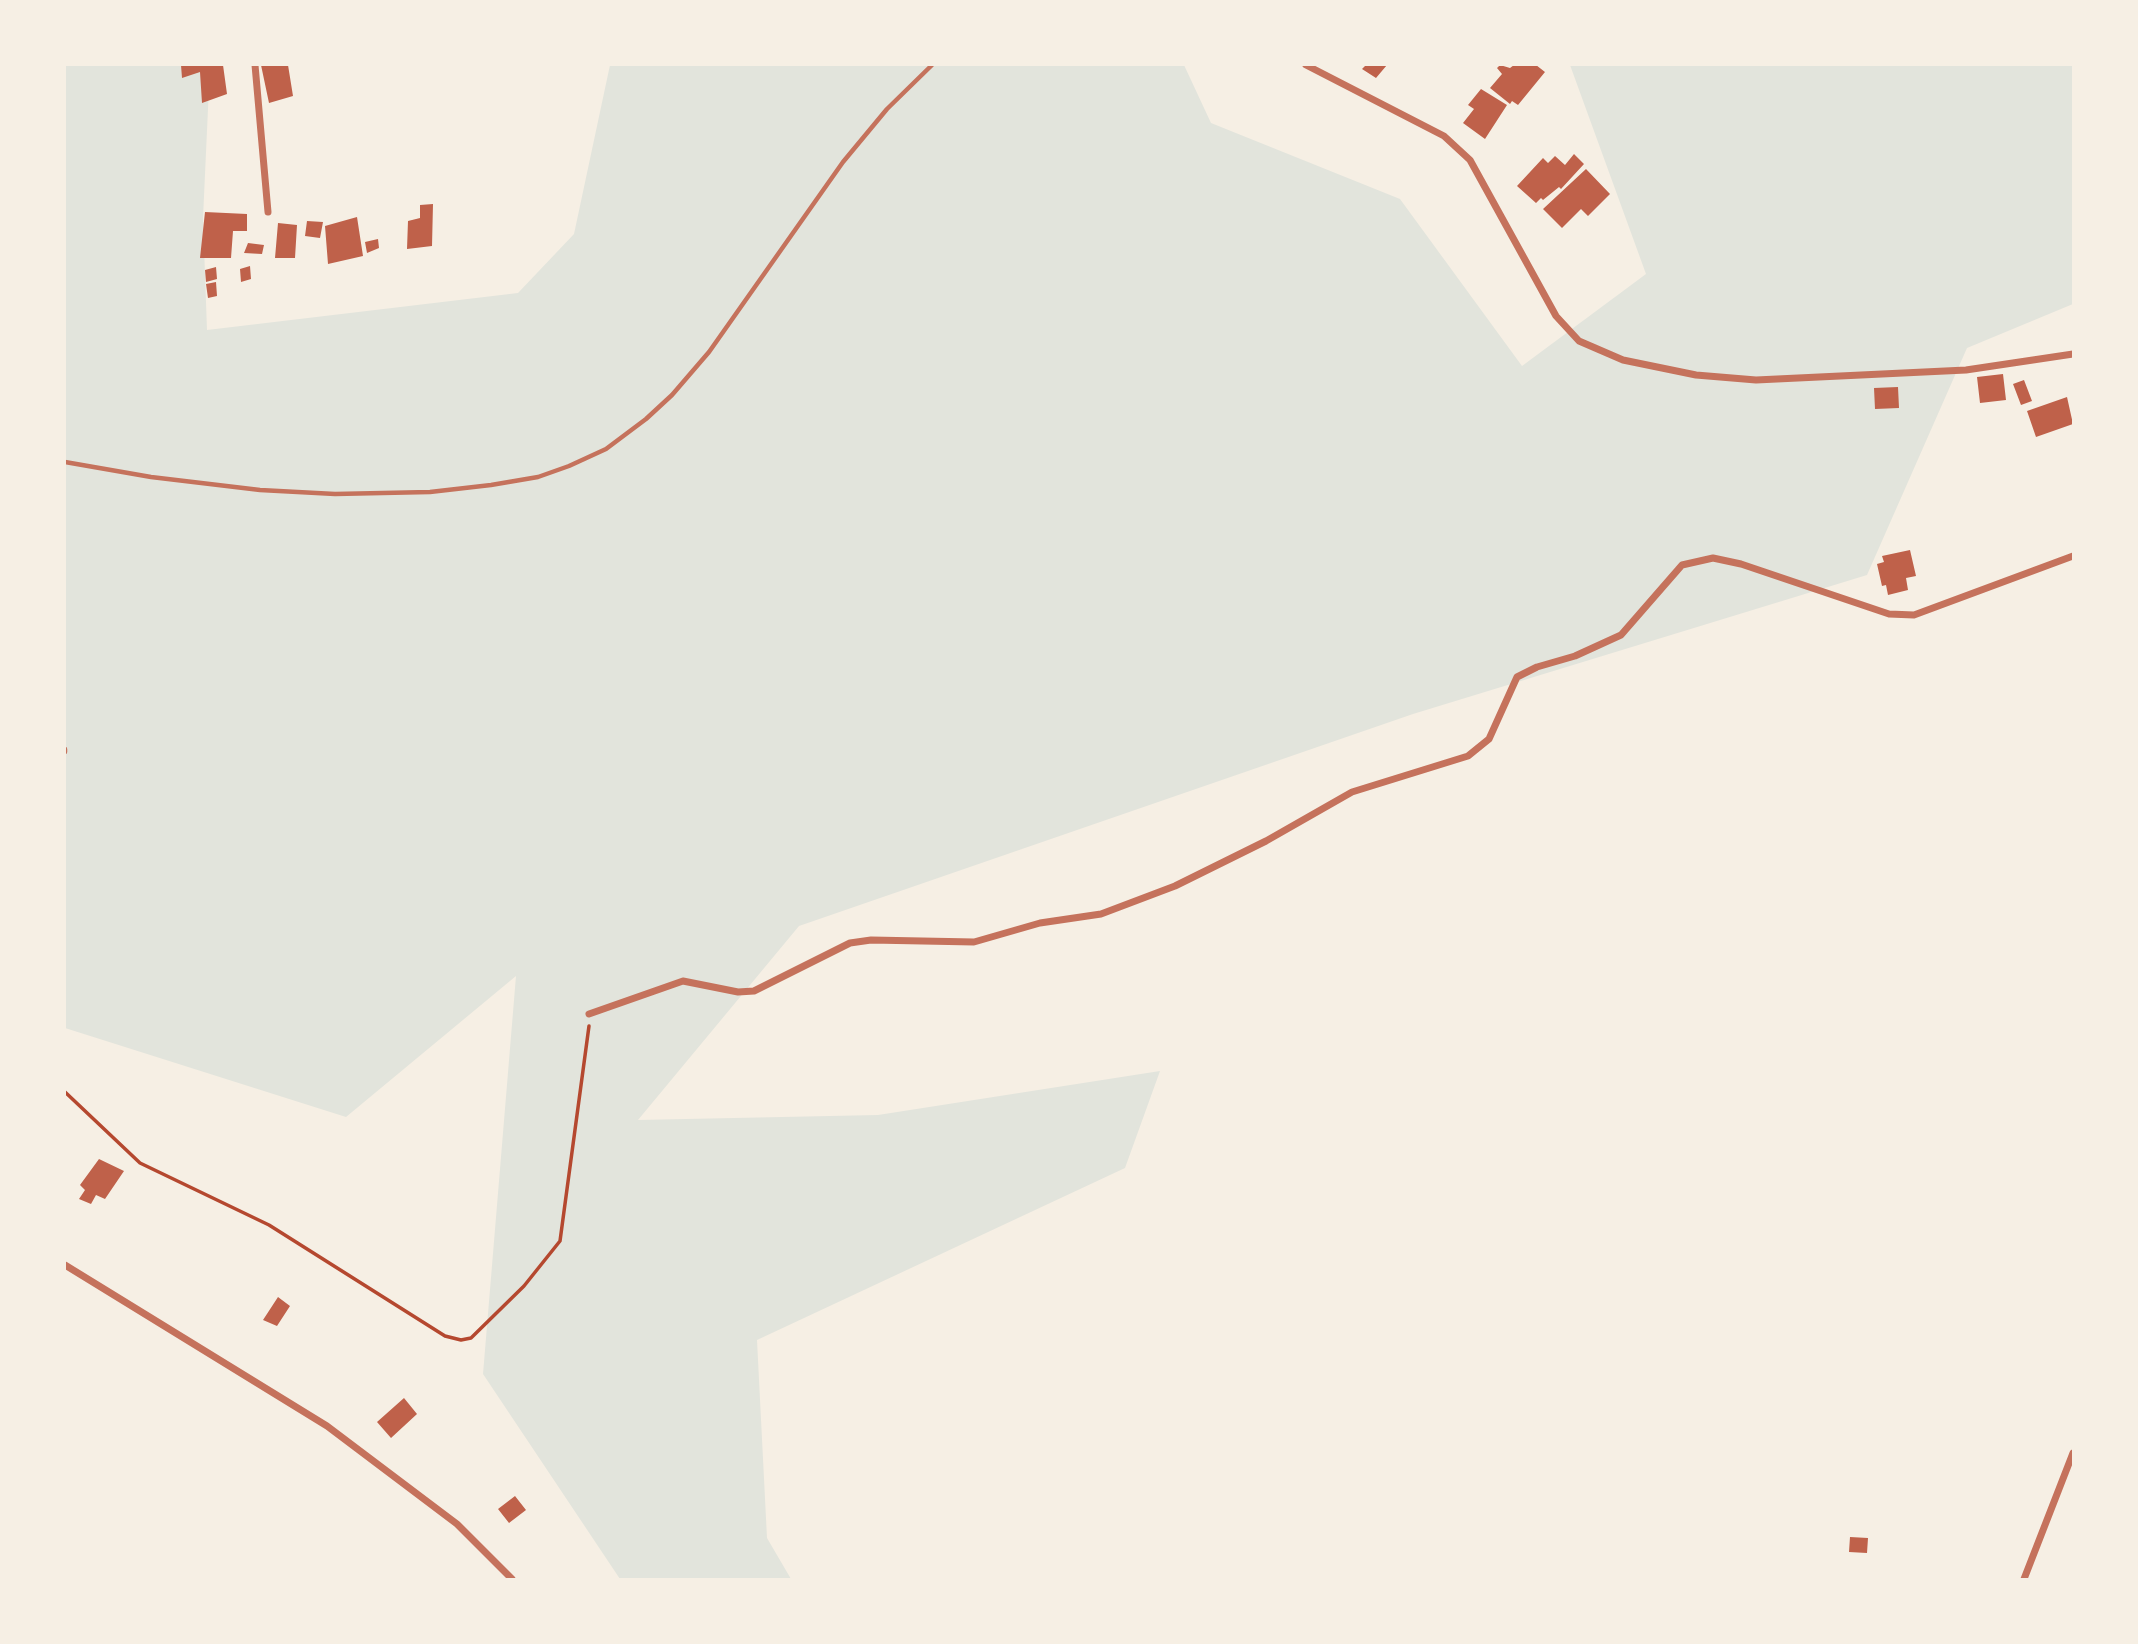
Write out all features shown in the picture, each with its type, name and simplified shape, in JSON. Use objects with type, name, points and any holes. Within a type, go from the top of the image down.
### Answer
[{"type":"street","points":[[255,65],[268,212]]},
{"type":"street","points":[[1306,65],[1444,136],[1470,160],[1556,316],[1579,341],[1623,360],[1696,375],[1756,380],[1966,370],[2073,355]]},
{"type":"street","points":[[589,1014],[683,981],[738,992],[754,991],[850,943],[871,940],[974,942],[1040,923],[1101,914],[1175,886],[1266,841],[1352,792],[1468,756],[1489,739],[1517,677],[1537,667],[1575,656],[1621,635],[1682,565],[1713,558],[1741,564],[1889,614],[1914,614],[2073,556]]},
{"type":"street","points":[[65,1265],[327,1426],[457,1524],[512,1579]]},
{"type":"street","points":[[2024,1579],[2073,1453]]},
{"type":"lane","points":[[65,462],[151,477],[260,490],[335,494],[430,492],[538,477],[569,466],[606,449],[672,395],[709,352],[843,162],[887,109],[932,65]]},
{"type":"path","points":[[65,1091],[139,1163],[269,1225],[445,1336],[461,1340],[471,1338],[524,1286],[560,1241],[586,1063],[589,1014]]},
{"type":"shaded area","points":[[65,65],[210,65],[203,218],[207,330],[518,293],[574,234],[610,65],[1184,65],[1211,123],[1400,199],[1522,366],[1646,274],[1570,65],[2073,65],[2073,304],[1967,348],[1867,575],[1413,714],[799,926],[638,1120],[878,1115],[1160,1071],[1125,1168],[757,1340],[767,1538],[791,1579],[620,1579],[483,1374],[516,976],[346,1117],[65,1028]]},
{"type":"building","points":[[181,65],[223,65],[227,94],[202,103],[200,72],[182,78]]},
{"type":"building","points":[[261,65],[288,65],[293,96],[269,103]]},
{"type":"building","points":[[1366,65],[1387,65],[1376,78],[1362,69]]},
{"type":"building","points":[[1500,65],[1510,68],[1514,65],[1536,65],[1545,72],[1518,105],[1512,101],[1510,104],[1490,88],[1502,74],[1497,68]]},
{"type":"building","points":[[1481,89],[1507,105],[1485,139],[1463,123],[1474,109],[1468,105]]},
{"type":"building","points":[[1574,154],[1584,164],[1561,189],[1559,187],[1543,200],[1541,198],[1536,203],[1517,186],[1543,158],[1548,163],[1555,156],[1565,165]]},
{"type":"building","points":[[1586,169],[1610,194],[1588,216],[1581,209],[1562,228],[1543,209]]},
{"type":"building","points":[[433,204],[432,246],[407,249],[408,221],[420,218],[420,205]]},
{"type":"building","points":[[205,212],[247,214],[247,231],[233,231],[231,258],[200,258]]},
{"type":"building","points":[[357,217],[363,256],[328,264],[325,226]]},
{"type":"building","points":[[307,221],[323,222],[320,238],[305,236]]},
{"type":"building","points":[[278,223],[297,225],[295,258],[275,258]]},
{"type":"building","points":[[378,239],[379,248],[367,253],[365,242]]},
{"type":"building","points":[[248,243],[264,245],[262,254],[244,253]]},
{"type":"building","points":[[250,266],[251,279],[241,282],[240,269]]},
{"type":"building","points":[[216,267],[217,279],[206,282],[205,270]]},
{"type":"building","points":[[216,282],[217,296],[208,298],[206,284]]},
{"type":"building","points":[[2003,374],[2006,400],[1980,403],[1977,377]]},
{"type":"building","points":[[2024,380],[2032,401],[2021,405],[2013,384]]},
{"type":"building","points":[[1898,387],[1899,408],[1875,409],[1874,388]]},
{"type":"building","points":[[2067,397],[2073,424],[2036,437],[2027,411]]},
{"type":"building","points":[[1910,550],[1916,576],[1906,578],[1908,590],[1888,595],[1886,585],[1882,586],[1877,564],[1884,562],[1882,556]]},
{"type":"building","points":[[99,1159],[124,1171],[105,1199],[96,1195],[91,1204],[79,1199],[85,1190],[80,1185]]},
{"type":"building","points":[[278,1297],[290,1306],[277,1326],[263,1320]]},
{"type":"building","points":[[404,1398],[417,1414],[391,1438],[377,1422]]},
{"type":"building","points":[[515,1496],[526,1510],[509,1523],[498,1509]]},
{"type":"building","points":[[1850,1537],[1868,1538],[1867,1553],[1849,1552]]}]
